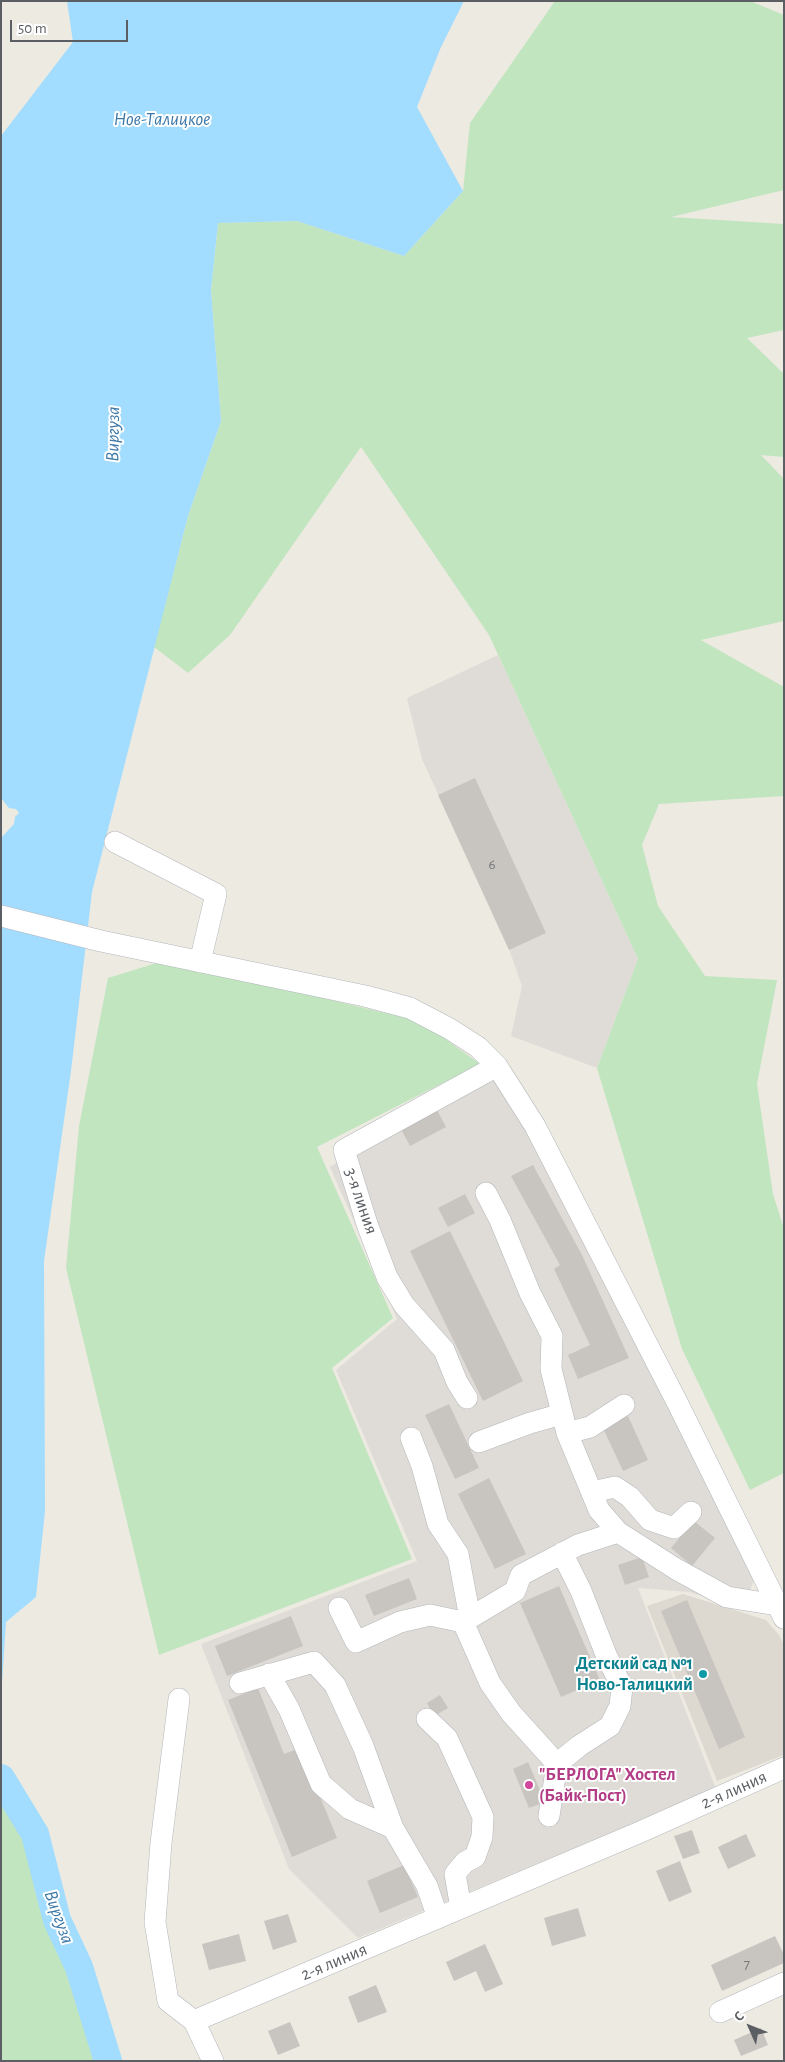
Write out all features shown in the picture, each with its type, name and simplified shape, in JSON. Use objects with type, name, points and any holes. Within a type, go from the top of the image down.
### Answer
[{"type":"street","points":[[115,842],[216,894],[200,962]]},
{"type":"street","points":[[1,916],[101,941],[365,996],[410,1008],[450,1028],[478,1048],[497,1066],[540,1135],[678,1404],[781,1612]]},
{"type":"street","name":"3-я линия","points":[[467,1398],[457,1382],[444,1350],[404,1305],[387,1277],[361,1206],[344,1150],[497,1066]]},
{"type":"street","points":[[486,1194],[500,1220],[530,1294],[552,1336],[551,1369],[565,1424],[600,1510],[618,1532],[727,1597],[781,1612]]},
{"type":"street","points":[[479,1442],[530,1423],[590,1427],[624,1405]]},
{"type":"street","points":[[410,1438],[422,1466],[438,1524],[458,1554],[466,1620],[490,1683],[511,1713],[557,1764]]},
{"type":"street","points":[[592,1492],[615,1487],[630,1498],[650,1520],[674,1528],[691,1512]]},
{"type":"street","points":[[339,1608],[356,1642],[400,1622],[430,1615],[466,1620],[515,1591],[521,1575],[578,1545],[618,1532]]},
{"type":"street","points":[[549,1816],[557,1764],[610,1726],[620,1706],[622,1687],[607,1658],[581,1591],[562,1553]]},
{"type":"street","points":[[240,1684],[314,1662],[335,1686],[363,1746],[393,1828],[428,1886],[438,1918]]},
{"type":"street","points":[[269,1674],[289,1709],[321,1784],[350,1809],[393,1828]]},
{"type":"street","points":[[178,1699],[162,1834],[155,1922],[168,2001],[194,2022],[212,2061]]},
{"type":"street","points":[[427,1719],[447,1738],[483,1816],[482,1837],[475,1857],[465,1862],[456,1874],[461,1908]]},
{"type":"street","name":"2-я линия","points":[[194,2022],[784,1768]]},
{"type":"street","points":[[720,2012],[784,1983]]},
{"type":"shaded area","points":[[498,655],[638,959],[597,1068],[511,1036],[522,986],[509,949],[422,759],[407,698]]},
{"type":"shaded area","points":[[496,1069],[755,1576],[744,1609],[689,1592],[638,1588],[716,1789],[358,1938],[289,1869],[201,1644],[417,1561],[336,1370],[397,1319],[330,1167],[361,1145]]},
{"type":"shaded area","points":[[683,1594],[766,1620],[779,1635],[784,1645],[784,1755],[717,1781],[647,1606]]},
{"type":"green space","points":[[555,1],[750,1],[784,15],[784,190],[671,217],[784,224],[784,330],[747,338],[784,374],[784,457],[761,455],[784,479],[784,621],[701,640],[784,687],[784,796],[659,804],[642,845],[658,906],[705,976],[777,980],[757,1084],[773,1194],[784,1229],[784,1473],[750,1490],[682,1349],[597,1068],[638,959],[489,635],[361,447],[230,635],[188,673],[154,647],[188,516],[221,421],[211,290],[218,223],[297,221],[404,256],[463,191],[470,123]]},
{"type":"green space","points":[[166,960],[422,1022],[480,1064],[317,1147],[393,1318],[332,1368],[412,1559],[159,1655],[66,1268],[79,1126],[108,978]]},
{"type":"green space","points":[[1,1778],[35,1834],[57,1920],[79,1967],[108,2061],[1,2061]]},
{"type":"water","name":"Нов-Талицкое","points":[[67,1],[464,1],[441,47],[417,107],[463,191],[404,256],[297,221],[218,223],[211,290],[221,421],[188,516],[92,892],[71,1071],[44,1261],[45,1511],[36,1597],[6,1622],[1,1699],[1,838],[14,824],[15,817],[19,813],[16,809],[9,808],[1,798],[1,136],[73,42]]},
{"type":"building","points":[[475,778],[546,933],[509,950],[438,795]]},
{"type":"building","points":[[436,1108],[446,1127],[410,1146],[400,1127]]},
{"type":"building","points":[[533,1165],[582,1255],[629,1358],[578,1379],[568,1355],[590,1345],[554,1269],[560,1265],[511,1176]]},
{"type":"building","points":[[465,1194],[475,1213],[448,1227],[438,1208]]},
{"type":"building","points":[[450,1231],[523,1381],[483,1401],[410,1251]]},
{"type":"building","points":[[449,1404],[479,1468],[455,1479],[425,1415]]},
{"type":"building","points":[[628,1416],[648,1460],[623,1471],[603,1428]]},
{"type":"building","points":[[489,1478],[526,1554],[495,1569],[458,1494]]},
{"type":"building","points":[[694,1521],[715,1538],[692,1566],[671,1548]]},
{"type":"building","points":[[642,1557],[649,1577],[625,1585],[618,1565]]},
{"type":"building","points":[[409,1578],[417,1599],[374,1616],[365,1595]]},
{"type":"building","points":[[559,1586],[600,1680],[561,1697],[520,1603]]},
{"type":"building","name":"Детский сад №1 Ново-Талицкий","points":[[687,1600],[745,1737],[719,1749],[661,1611]]},
{"type":"building","points":[[291,1616],[303,1646],[227,1676],[215,1646]]},
{"type":"building","points":[[258,1688],[284,1754],[300,1748],[337,1838],[292,1857],[228,1700]]},
{"type":"building","points":[[440,1695],[448,1708],[434,1716],[427,1703]]},
{"type":"building","name":"\"БЕРЛОГА\" Хостел (Байк-Пост)","points":[[528,1762],[545,1802],[529,1808],[513,1769]]},
{"type":"building","points":[[692,1830],[700,1853],[683,1859],[674,1836]]},
{"type":"building","points":[[746,1834],[756,1856],[728,1869],[718,1847]]},
{"type":"building","points":[[680,1861],[692,1892],[669,1902],[656,1871]]},
{"type":"building","points":[[404,1865],[418,1897],[380,1913],[367,1881]]},
{"type":"building","points":[[578,1908],[586,1936],[552,1946],[544,1918]]},
{"type":"building","points":[[288,1914],[297,1942],[273,1950],[264,1921]]},
{"type":"building","points":[[239,1934],[246,1961],[209,1970],[202,1944]]},
{"type":"building","points":[[775,1936],[784,1955],[784,1963],[722,1991],[711,1965]]},
{"type":"building","points":[[485,1944],[503,1984],[485,1992],[476,1971],[454,1981],[446,1962]]},
{"type":"building","points":[[376,1985],[387,2012],[358,2023],[348,1997]]},
{"type":"building","points":[[290,2022],[300,2046],[278,2055],[268,2031]]},
{"type":"building","points":[[761,2028],[768,2045],[741,2056],[734,2040]]},
{"type":"waterway","name":"Виргуза","points":[[1,1778],[35,1834],[57,1920],[79,1967],[108,2061]]},
{"type":"place","name":"Детский сад №1 Ново-Талицкий","points":[[703,1674]]},
{"type":"place","name":"\"БЕРЛОГА\" Хостел (Байк-Пост)","points":[[529,1785]]}]
